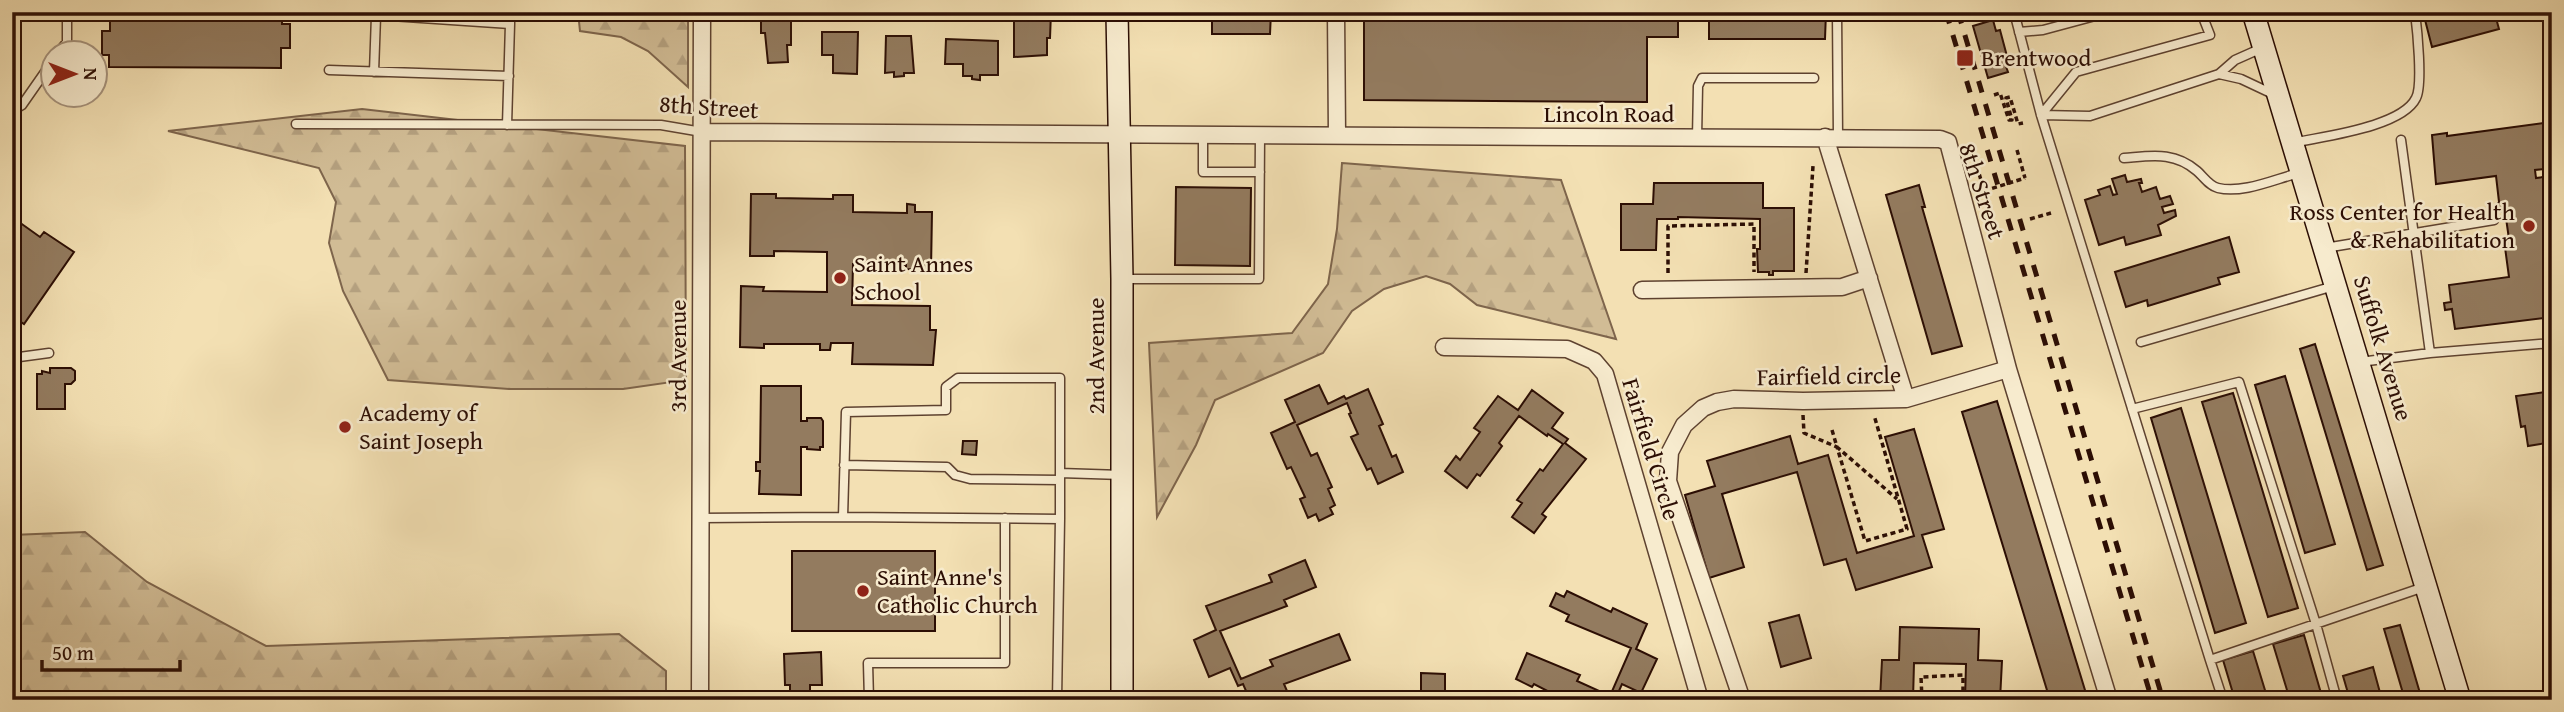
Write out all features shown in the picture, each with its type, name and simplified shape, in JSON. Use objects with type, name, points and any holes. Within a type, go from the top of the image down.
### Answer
[{"type":"main road","name":"2nd Avenue","points":[[1117,12],[1122,279],[1122,700]]},
{"type":"main road","name":"Suffolk Avenue","points":[[2253,12],[2460,700]]},
{"type":"street","name":"3rd Avenue","points":[[700,700],[702,12]]},
{"type":"street","points":[[1336,12],[1337,135]]},
{"type":"street","name":"8th Street","points":[[702,132],[1119,134]]},
{"type":"street","name":"Lincoln Road","points":[[1119,134],[1832,137]]},
{"type":"street","name":"8th Street","points":[[1832,137],[1940,139],[1948,142],[2008,369]]},
{"type":"street","points":[[1832,137],[1869,278],[1906,399]]},
{"type":"street","points":[[1642,290],[1842,288],[1869,278]]},
{"type":"street","name":"Fairfield Circle","points":[[1444,347],[1567,349],[1594,361],[1605,374],[1700,700]]},
{"type":"street","points":[[2008,369],[2109,700]]},
{"type":"street","name":"Fairfield circle","points":[[1742,700],[1668,481],[1670,452],[1684,425],[1703,408],[1734,399],[1906,399],[2008,369]]},
{"type":"lane","points":[[66,38],[67,12]]},
{"type":"lane","points":[[332,12],[510,24]]},
{"type":"lane","points":[[508,125],[510,12]]},
{"type":"lane","points":[[1832,137],[1837,12]]},
{"type":"lane","points":[[2014,12],[2041,115],[2223,700]]},
{"type":"lane","points":[[2019,32],[2043,30],[2110,12]]},
{"type":"lane","points":[[2041,115],[2076,72],[2210,35],[2202,12]]},
{"type":"lane","points":[[2293,143],[2378,124],[2402,114],[2417,97],[2418,36],[2415,12]]},
{"type":"lane","points":[[374,72],[376,16]]},
{"type":"lane","points":[[2041,115],[2090,116],[2219,74],[2235,60],[2264,48]]},
{"type":"lane","points":[[329,70],[509,76]]},
{"type":"lane","points":[[2219,74],[2241,79],[2278,96]]},
{"type":"lane","points":[[1697,138],[1698,86],[1702,78],[1814,78]]},
{"type":"lane","points":[[12,111],[22,105],[38,82]]},
{"type":"lane","name":"8th Street","points":[[296,124],[661,125],[702,132]]},
{"type":"lane","points":[[1203,136],[1203,172],[1260,172]]},
{"type":"lane","points":[[1122,279],[1259,279],[1260,136]]},
{"type":"lane","points":[[2401,140],[2430,353]]},
{"type":"lane","points":[[2124,158],[2163,155],[2176,157],[2189,164],[2213,186],[2220,188],[2237,189],[2302,172]]},
{"type":"lane","points":[[2325,248],[2494,220]]},
{"type":"lane","points":[[2141,342],[2336,285]]},
{"type":"lane","points":[[2360,362],[2552,343]]},
{"type":"lane","points":[[12,358],[49,353]]},
{"type":"lane","points":[[842,517],[846,412],[946,410],[946,387],[958,378],[1060,378],[1057,700]]},
{"type":"lane","points":[[2132,409],[2239,382],[2316,624],[2337,700]]},
{"type":"lane","points":[[844,465],[947,467],[955,475],[970,479],[1122,475]]},
{"type":"lane","points":[[700,518],[1060,519]]},
{"type":"lane","points":[[869,700],[869,663],[1005,663],[1005,518]]},
{"type":"lane","points":[[2210,660],[2427,586]]},
{"type":"path","points":[[1994,94],[2000,93],[2008,120],[2012,120],[2006,98],[2010,97],[2018,124],[2023,123]]},
{"type":"path","points":[[1977,166],[1984,191],[2025,178],[2017,150]]},
{"type":"path","points":[[1805,289],[1813,166]]},
{"type":"path","points":[[2030,219],[2051,213]]},
{"type":"path","points":[[1668,289],[1668,226],[1754,224],[1754,289]]},
{"type":"path","points":[[1832,430],[1865,541],[1907,528],[1870,399]]},
{"type":"path","points":[[1803,401],[1804,433],[1837,447],[1899,501]]},
{"type":"path","points":[[1922,700],[1922,677],[1963,676],[1963,700]]},
{"type":"green space","points":[[578,12],[688,12],[688,87],[648,51],[621,37],[580,31]]},
{"type":"green space","points":[[362,109],[685,146],[686,380],[623,389],[509,389],[388,380],[343,291],[329,243],[336,202],[319,168],[168,131]]},
{"type":"green space","points":[[1342,163],[1561,180],[1616,339],[1477,305],[1450,284],[1426,276],[1384,289],[1352,311],[1323,353],[1215,400],[1196,445],[1157,517],[1149,343],[1292,333],[1328,284],[1337,229]]},
{"type":"green space","points":[[85,532],[147,582],[266,646],[619,634],[666,671],[666,700],[12,700],[12,535]]},
{"type":"building","points":[[110,12],[282,12],[282,24],[290,24],[290,48],[281,48],[281,68],[109,67],[108,38],[102,38],[102,31],[110,31]]},
{"type":"building","points":[[764,12],[791,12],[788,62],[768,63],[765,33],[761,33],[761,16],[764,16]]},
{"type":"building","points":[[1014,12],[1051,12],[1047,55],[1014,57]]},
{"type":"building","points":[[1212,12],[1271,12],[1270,34],[1212,34]]},
{"type":"building","points":[[1397,12],[1678,12],[1678,37],[1647,37],[1647,102],[1364,100],[1364,18],[1397,19]]},
{"type":"building","points":[[1709,12],[1826,12],[1825,39],[1709,39]]},
{"type":"building","points":[[2423,12],[2517,12],[2496,18],[2499,29],[2432,47]]},
{"type":"building","name":"Brentwood","points":[[1993,20],[1996,31],[2000,30],[2008,60],[2004,61],[2008,72],[1988,78],[1973,26]]},
{"type":"building","points":[[822,32],[858,32],[857,74],[833,73],[833,55],[822,55]]},
{"type":"building","points":[[886,36],[911,36],[914,73],[894,77],[894,72],[885,73]]},
{"type":"building","points":[[946,39],[998,41],[998,75],[980,75],[980,80],[972,79],[972,76],[963,76],[963,64],[945,64]]},
{"type":"building","name":"Ross Center for Health & Rehabilitation","points":[[2552,122],[2552,168],[2535,170],[2536,178],[2543,177],[2544,186],[2552,185],[2552,317],[2455,329],[2452,309],[2445,310],[2444,303],[2451,302],[2449,285],[2509,277],[2504,240],[2509,239],[2505,211],[2498,212],[2496,176],[2436,184],[2432,135],[2447,133],[2447,136]]},
{"type":"building","points":[[2125,175],[2127,182],[2141,179],[2142,183],[2139,183],[2142,192],[2156,187],[2160,199],[2170,196],[2173,204],[2162,207],[2164,213],[2175,210],[2176,216],[2158,225],[2161,235],[2126,245],[2124,237],[2099,245],[2085,200],[2100,195],[2098,190],[2110,186],[2113,195],[2117,194],[2112,179]]},
{"type":"building","points":[[1654,183],[1763,183],[1763,208],[1794,208],[1794,271],[1773,271],[1773,275],[1769,275],[1769,272],[1758,272],[1760,219],[1657,219],[1656,250],[1621,250],[1621,204],[1653,204]]},
{"type":"building","points":[[1919,185],[1925,207],[1922,207],[1962,346],[1932,354],[1886,195]]},
{"type":"building","points":[[1176,187],[1251,188],[1250,266],[1175,265]]},
{"type":"building","name":"Saint Annes School","points":[[751,194],[776,194],[776,198],[833,199],[833,195],[853,195],[853,212],[907,213],[907,204],[915,205],[915,212],[932,212],[931,270],[906,269],[906,265],[853,264],[852,305],[930,306],[930,330],[936,330],[933,365],[852,364],[853,343],[831,343],[830,350],[820,350],[820,344],[740,347],[741,286],[764,287],[763,291],[827,292],[827,252],[774,251],[774,256],[750,256]]},
{"type":"building","points":[[12,217],[40,237],[44,232],[74,252],[24,324],[12,316]]},
{"type":"building","points":[[2229,237],[2239,272],[2218,278],[2220,284],[2148,306],[2147,300],[2126,307],[2115,272]]},
{"type":"building","points":[[2315,344],[2383,565],[2367,570],[2300,349]]},
{"type":"building","points":[[2315,344],[2383,565],[2367,570],[2300,349]]},
{"type":"building","points":[[50,368],[71,368],[75,371],[75,380],[71,384],[65,384],[65,409],[37,409],[37,374],[42,374],[42,371],[50,373]]},
{"type":"building","points":[[2285,376],[2335,544],[2305,553],[2255,385]]},
{"type":"building","points":[[2285,376],[2335,544],[2305,553],[2255,385]]},
{"type":"building","points":[[1319,385],[1328,404],[1368,389],[1383,424],[1379,426],[1392,457],[1396,455],[1403,472],[1378,484],[1371,468],[1367,470],[1351,437],[1358,434],[1347,403],[1297,425],[1311,456],[1317,453],[1332,487],[1328,489],[1335,505],[1330,508],[1333,514],[1319,521],[1316,514],[1308,518],[1300,499],[1305,497],[1291,467],[1287,469],[1271,433],[1295,422],[1285,400]]},
{"type":"building","points":[[761,386],[801,386],[801,421],[821,418],[823,421],[823,447],[820,447],[820,450],[801,447],[801,495],[759,494],[760,471],[756,471],[756,462],[760,462]]},
{"type":"building","points":[[1532,390],[1563,413],[1552,428],[1568,439],[1565,443],[1586,459],[1542,514],[1546,517],[1534,533],[1512,517],[1522,503],[1517,500],[1563,444],[1519,416],[1499,443],[1502,446],[1480,476],[1477,474],[1467,488],[1445,471],[1456,456],[1460,460],[1480,432],[1474,428],[1498,396],[1518,410]]},
{"type":"building","points":[[2552,391],[2552,421],[2544,422],[2547,443],[2528,446],[2525,426],[2521,427],[2516,396]]},
{"type":"building","points":[[2233,393],[2298,608],[2268,617],[2202,402]]},
{"type":"building","points":[[2233,393],[2298,608],[2268,617],[2202,402]]},
{"type":"building","points":[[1997,401],[2088,700],[2050,700],[1962,412]]},
{"type":"building","points":[[2181,408],[2246,623],[2215,633],[2151,418]]},
{"type":"building","points":[[2181,408],[2246,623],[2215,633],[2151,418]]},
{"type":"building","points":[[1914,429],[1944,529],[1922,535],[1932,567],[1856,590],[1846,559],[1824,565],[1797,472],[1722,494],[1744,567],[1709,578],[1685,495],[1715,486],[1707,461],[1790,436],[1798,464],[1828,455],[1857,553],[1914,536],[1885,437]]},
{"type":"building","points":[[963,441],[977,441],[976,455],[962,454]]},
{"type":"building","name":"Saint Anne's Catholic Church","points":[[792,551],[935,551],[935,631],[792,631]]},
{"type":"building","points":[[1305,560],[1316,587],[1284,600],[1287,606],[1220,631],[1241,679],[1273,666],[1270,660],[1339,634],[1350,660],[1284,684],[1287,691],[1266,700],[1250,700],[1243,684],[1238,686],[1230,668],[1209,677],[1194,640],[1216,630],[1206,606],[1272,582],[1269,575]]},
{"type":"building","points":[[1567,591],[1611,612],[1613,608],[1647,624],[1636,649],[1657,659],[1641,693],[1622,684],[1615,700],[1565,700],[1534,684],[1532,687],[1516,679],[1527,653],[1580,675],[1577,681],[1610,696],[1631,648],[1566,621],[1569,615],[1550,606],[1556,593],[1564,597]]},
{"type":"building","points":[[1799,615],[1811,658],[1781,667],[1769,623]]},
{"type":"building","points":[[2400,625],[2422,700],[2405,700],[2384,629]]},
{"type":"building","points":[[2400,625],[2422,700],[2405,700],[2384,629]]},
{"type":"building","points":[[1900,627],[1979,629],[1978,660],[2002,661],[2000,700],[1965,700],[1966,664],[1914,663],[1913,700],[1880,700],[1882,660],[1899,660]]},
{"type":"building","points":[[2304,635],[2323,700],[2290,700],[2273,644]]},
{"type":"building","points":[[2304,635],[2323,700],[2290,700],[2273,644]]},
{"type":"building","points":[[2253,651],[2268,700],[2235,700],[2223,660]]},
{"type":"building","points":[[2253,651],[2268,700],[2235,700],[2223,660]]},
{"type":"building","points":[[821,652],[822,685],[810,685],[810,694],[835,693],[836,700],[776,700],[776,694],[790,694],[790,685],[785,685],[784,654]]},
{"type":"building","points":[[2373,667],[2382,700],[2350,700],[2343,676]]},
{"type":"building","points":[[2373,667],[2382,700],[2350,700],[2343,676]]},
{"type":"building","points":[[1421,673],[1445,674],[1445,692],[1472,693],[1472,700],[1392,700],[1392,691],[1421,692]]},
{"type":"railway","points":[[1946,12],[2152,700]]},
{"type":"railway","points":[[1958,12],[2163,700]]},
{"type":"place","name":"Brentwood","points":[[1965,58]]},
{"type":"place","name":"Ross Center for Health & Rehabilitation","points":[[2529,226]]},
{"type":"place","name":"Saint Annes School","points":[[840,278]]},
{"type":"place","name":"Academy of Saint Joseph","points":[[345,427]]},
{"type":"place","name":"Saint Anne's Catholic Church","points":[[863,591]]}]
